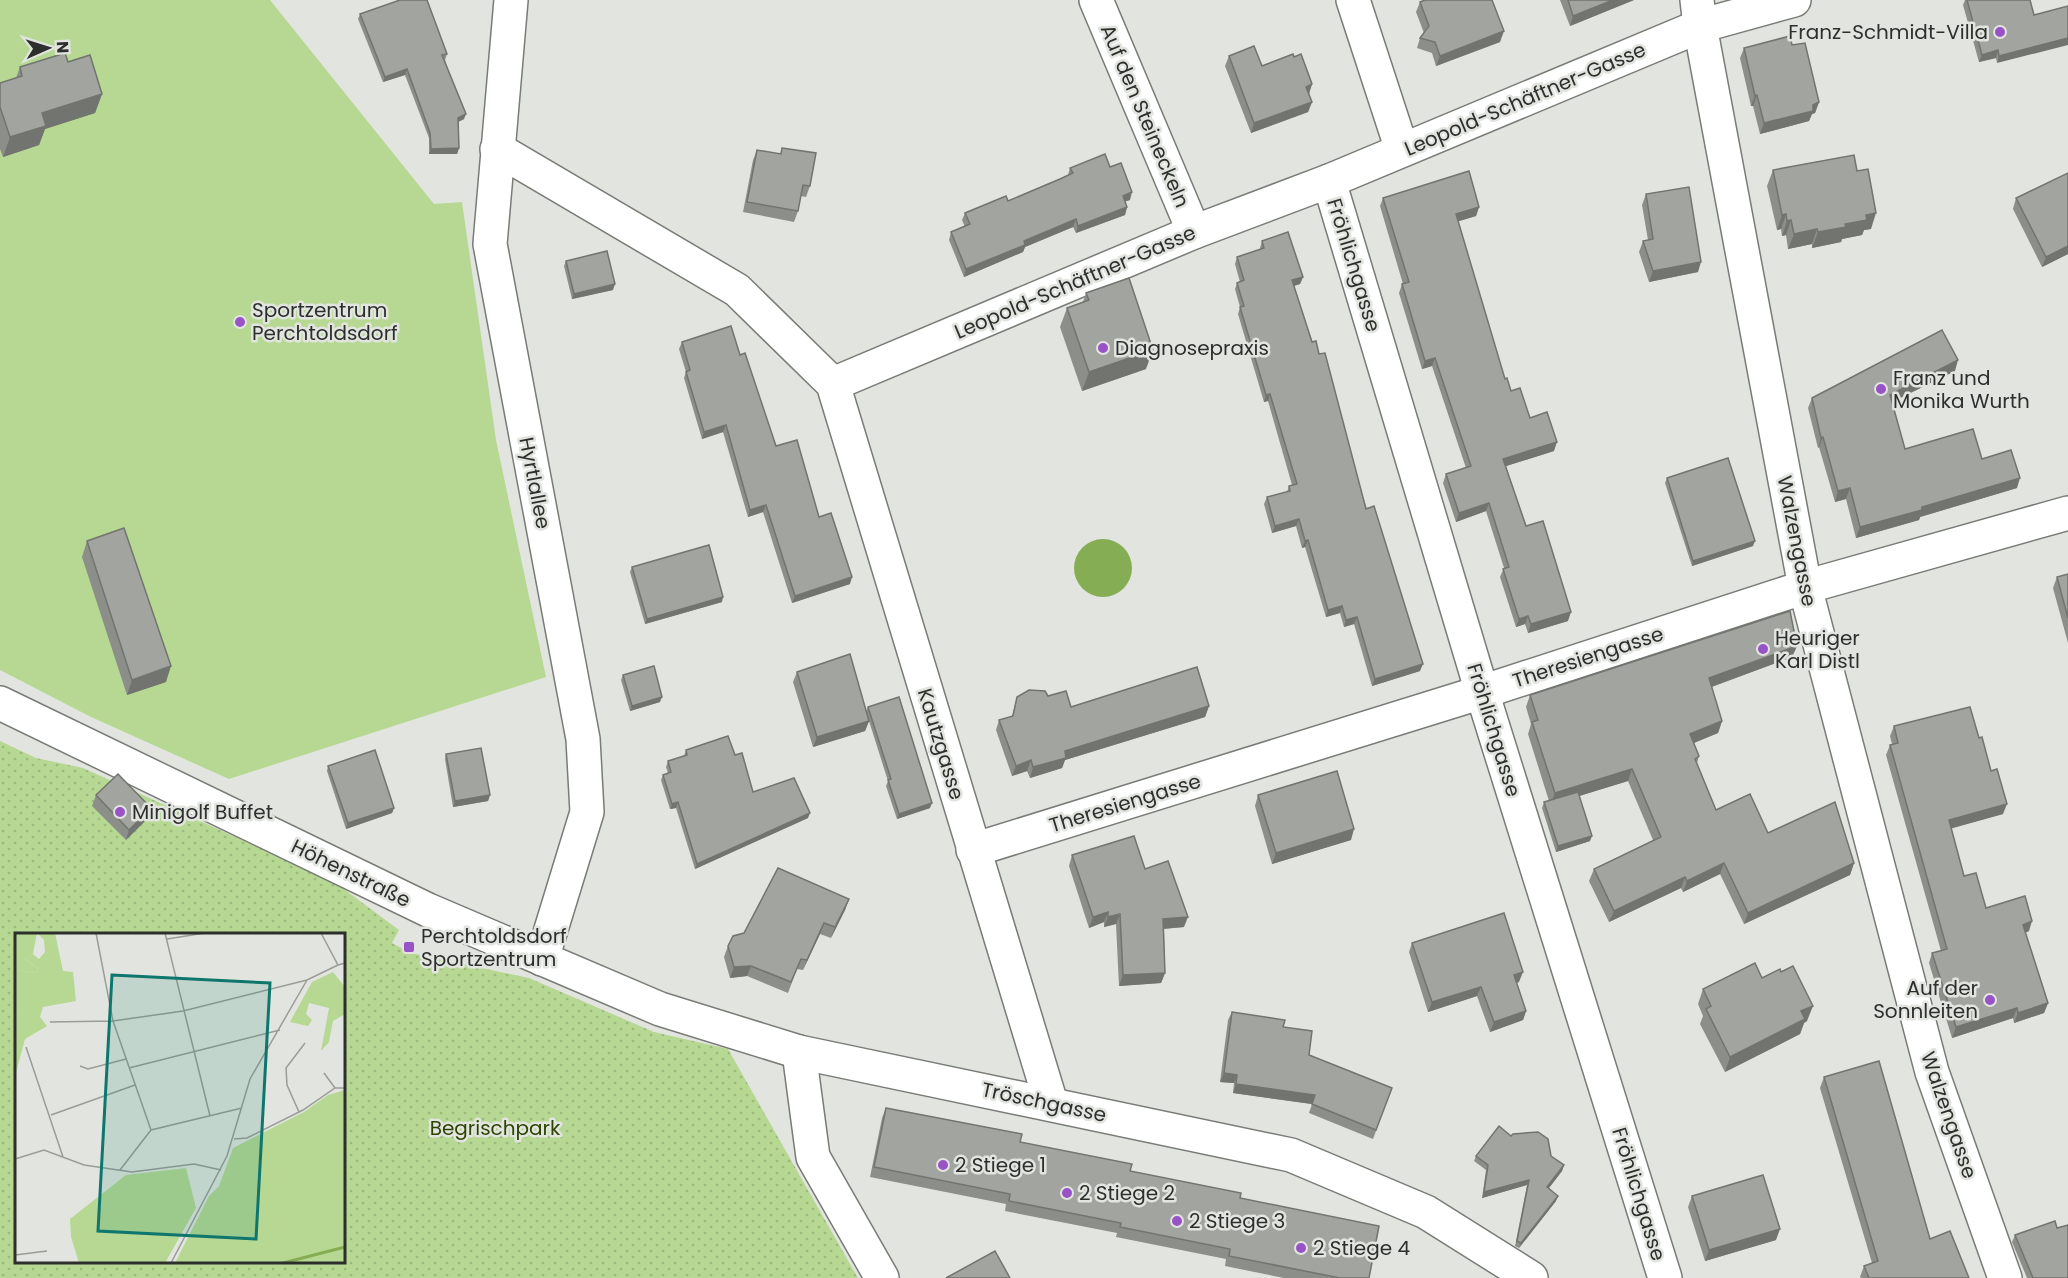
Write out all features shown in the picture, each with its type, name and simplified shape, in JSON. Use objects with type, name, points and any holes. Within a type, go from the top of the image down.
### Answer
[{"type":"street","name":"Hyrtlallee","points":[[511,0],[490,244],[583,739],[587,812],[542,959]]},
{"type":"street","name":"Auf den Steineckeln","points":[[1096,0],[1194,232]]},
{"type":"street","points":[[1353,0],[1402,150]]},
{"type":"street","name":"Leopold-Schäftner-Gasse","points":[[833,384],[1194,232],[1329,181],[1402,150],[1699,13],[1794,0]]},
{"type":"street","name":"Walzengasse","points":[[1699,13],[1805,587],[1932,1072],[2005,1278]]},
{"type":"street","points":[[497,148],[736,290],[833,384]]},
{"type":"street","name":"Fröhlichgasse","points":[[1329,181],[1482,692],[1665,1278]]},
{"type":"street","name":"Kautzgasse","points":[[833,384],[1051,1103]]},
{"type":"street","name":"Theresiengasse","points":[[973,850],[1482,692],[1805,587],[2068,513]]},
{"type":"street","name":"Höhenstraße","points":[[0,703],[428,910],[542,959]]},
{"type":"street","name":"Tröschgasse","points":[[542,959],[660,1009],[799,1052],[1291,1155],[1426,1212],[1531,1278]]},
{"type":"street","points":[[799,1052],[813,1157],[882,1278]]},
{"type":"green space","name":"Sportzentrum Perchtoldsdorf","points":[[0,0],[270,0],[434,204],[462,202],[496,440],[546,677],[229,779],[91,717],[0,670]]},
{"type":"green space","name":"Begrischpark","points":[[0,741],[36,758],[83,768],[333,881],[399,930],[392,943],[411,953],[529,978],[654,1032],[728,1049],[858,1278],[0,1278]]},
{"type":"shaded area","points":[[1097,539],[1109,539],[1124,547],[1132,562],[1132,574],[1124,589],[1109,597],[1097,597],[1082,589],[1074,574],[1074,562],[1082,547]]},
{"type":"building","points":[[400,0],[427,0],[447,54],[442,55],[466,114],[458,118],[459,148],[431,149],[430,133],[407,69],[385,77],[360,14]]},
{"type":"building","points":[[1425,0],[1492,0],[1504,31],[1440,56],[1435,42],[1420,38],[1429,26],[1420,2]]},
{"type":"building","points":[[1568,0],[1613,0],[1573,16]]},
{"type":"building","name":"Franz-Schmidt-Villa","points":[[1967,0],[2030,0],[2034,15],[2068,6],[2068,38],[1999,56],[1998,50],[1982,55]]},
{"type":"building","points":[[1790,36],[1792,45],[1805,43],[1819,102],[1813,105],[1813,111],[1764,123],[1744,48]]},
{"type":"building","points":[[1254,46],[1262,66],[1293,54],[1294,57],[1301,54],[1312,84],[1306,87],[1312,102],[1254,123],[1229,56]]},
{"type":"building","points":[[65,53],[68,62],[90,55],[102,94],[42,113],[46,126],[10,137],[0,107],[0,83],[22,76],[20,67]]},
{"type":"building","points":[[782,148],[816,153],[810,186],[803,185],[798,211],[747,202],[757,150],[781,154]]},
{"type":"building","points":[[1105,154],[1110,167],[1121,163],[1132,192],[1123,196],[1127,207],[1078,226],[1076,219],[1024,241],[1025,245],[966,269],[951,232],[970,224],[965,213],[1006,196],[1008,201],[1073,173],[1070,168]]},
{"type":"building","points":[[1854,155],[1857,171],[1868,169],[1876,213],[1866,215],[1867,220],[1845,224],[1846,227],[1818,232],[1817,229],[1794,234],[1791,220],[1787,221],[1786,214],[1782,215],[1773,170]]},
{"type":"building","points":[[1469,171],[1479,207],[1456,214],[1505,379],[1507,378],[1511,391],[1520,388],[1530,418],[1547,412],[1557,442],[1503,459],[1526,526],[1543,521],[1571,612],[1531,624],[1528,616],[1519,619],[1503,569],[1509,567],[1489,503],[1459,513],[1446,474],[1471,466],[1435,358],[1425,361],[1402,284],[1409,282],[1383,198]]},
{"type":"building","points":[[2068,173],[2068,246],[2046,257],[2016,198]]},
{"type":"building","points":[[1689,187],[1701,262],[1653,271],[1643,241],[1653,239],[1646,194]]},
{"type":"building","points":[[1288,232],[1303,277],[1292,280],[1312,342],[1316,341],[1319,354],[1325,353],[1366,509],[1374,506],[1423,664],[1375,679],[1357,617],[1346,620],[1342,606],[1328,610],[1308,540],[1305,541],[1299,519],[1275,526],[1267,497],[1290,491],[1289,486],[1297,484],[1270,394],[1266,395],[1240,307],[1244,306],[1237,283],[1244,280],[1237,257],[1264,248],[1262,241]]},
{"type":"building","points":[[607,251],[615,284],[574,294],[566,261]]},
{"type":"building","name":"Diagnosepraxis","points":[[1129,278],[1153,350],[1089,372],[1067,308],[1089,300],[1086,293]]},
{"type":"building","points":[[731,326],[740,355],[745,353],[776,446],[797,440],[819,517],[831,513],[852,577],[795,596],[766,505],[750,510],[726,425],[704,432],[686,372],[690,370],[682,342]]},
{"type":"building","points":[[1942,330],[1958,360],[1890,395],[1905,449],[1973,429],[1982,459],[2011,450],[2020,478],[1922,507],[1922,510],[1860,527],[1850,488],[1838,491],[1823,437],[1821,438],[1812,398]]},
{"type":"building","points":[[1728,458],[1755,541],[1693,561],[1667,478]]},
{"type":"building","points":[[124,528],[171,666],[132,680],[87,541]]},
{"type":"building","points":[[709,545],[723,597],[647,619],[632,567]]},
{"type":"building","points":[[2068,574],[2068,618],[2057,577]]},
{"type":"building","points":[[1790,611],[1797,646],[1709,678],[1722,721],[1690,734],[1699,756],[1695,759],[1716,810],[1750,794],[1768,833],[1835,802],[1854,863],[1748,913],[1724,863],[1687,881],[1685,877],[1614,911],[1594,869],[1661,837],[1632,769],[1555,793],[1532,722],[1538,720],[1530,695]]},
{"type":"building","points":[[850,654],[869,721],[817,737],[797,672]]},
{"type":"building","points":[[654,666],[662,697],[632,706],[623,675]]},
{"type":"building","points":[[1197,667],[1209,706],[1065,751],[1066,758],[1033,767],[1031,760],[1016,766],[999,720],[1013,716],[1017,697],[1029,690],[1045,691],[1048,696],[1066,691],[1071,707]]},
{"type":"building","points":[[899,697],[932,803],[899,814],[888,780],[891,779],[868,707]]},
{"type":"building","points":[[1970,707],[1979,738],[1982,737],[1991,771],[1997,769],[2007,804],[1949,820],[1964,876],[1976,873],[1986,908],[2025,896],[2032,921],[2023,925],[2048,1003],[2018,1013],[2017,1008],[1956,1027],[1932,953],[1947,949],[1890,745],[1898,743],[1894,726]]},
{"type":"building","points":[[728,736],[735,755],[742,753],[753,792],[794,778],[810,813],[697,864],[678,802],[672,804],[663,775],[671,772],[668,761],[687,755],[686,750]]},
{"type":"building","points":[[481,748],[490,795],[455,801],[446,754]]},
{"type":"building","points":[[375,750],[394,808],[348,823],[328,766]]},
{"type":"building","points":[[1337,771],[1354,829],[1276,853],[1258,795]]},
{"type":"building","name":"Minigolf Buffet","points":[[118,774],[151,808],[129,830],[96,795]]},
{"type":"building","points":[[1578,792],[1592,836],[1558,846],[1544,802]]},
{"type":"building","points":[[1134,836],[1145,869],[1168,861],[1188,917],[1163,919],[1165,973],[1123,975],[1120,914],[1108,917],[1108,912],[1093,917],[1072,855]]},
{"type":"building","points":[[778,868],[849,899],[835,927],[824,923],[807,960],[801,959],[791,982],[751,966],[734,967],[728,946],[733,936],[744,933]]},
{"type":"building","points":[[1504,913],[1523,972],[1514,975],[1526,1011],[1494,1022],[1481,987],[1432,1002],[1412,943]]},
{"type":"building","points":[[1755,963],[1762,978],[1780,969],[1781,972],[1793,966],[1813,1006],[1801,1011],[1805,1019],[1730,1057],[1706,1009],[1711,1006],[1703,989]]},
{"type":"building","points":[[1232,1012],[1285,1020],[1283,1027],[1312,1031],[1309,1055],[1392,1088],[1376,1130],[1312,1104],[1315,1095],[1236,1084],[1237,1075],[1224,1073]]},
{"type":"building","points":[[1879,1061],[1930,1239],[1950,1231],[1969,1278],[1869,1278],[1864,1266],[1878,1261],[1824,1077]]},
{"type":"building","points":[[886,1108],[1022,1134],[1020,1142],[1132,1164],[1130,1171],[1241,1193],[1240,1198],[1379,1226],[1369,1278],[1340,1278],[1229,1256],[1230,1249],[1120,1227],[1121,1223],[1009,1201],[1010,1194],[874,1167]]},
{"type":"building","points":[[1499,1126],[1511,1136],[1538,1132],[1548,1139],[1551,1156],[1564,1165],[1547,1187],[1558,1196],[1521,1243],[1517,1241],[1529,1180],[1484,1192],[1488,1165],[1476,1156]]},
{"type":"building","points":[[1763,1175],[1780,1229],[1709,1250],[1692,1196]]},
{"type":"building","points":[[2055,1221],[2057,1228],[2068,1225],[2068,1278],[2033,1278],[2015,1235]]},
{"type":"building","points":[[995,1251],[1010,1278],[946,1278]]},
{"type":"place","name":"Franz-Schmidt-Villa","points":[[2000,32]]},
{"type":"place","name":"Sportzentrum Perchtoldsdorf","points":[[240,322]]},
{"type":"place","name":"Diagnosepraxis","points":[[1103,348]]},
{"type":"place","name":"Franz und Monika Wurth","points":[[1881,389]]},
{"type":"place","name":"Heuriger Karl Distl","points":[[1763,649]]},
{"type":"place","name":"Minigolf Buffet","points":[[120,812]]},
{"type":"place","name":"Perchtoldsdorf Sportzentrum","points":[[409,947]]},
{"type":"place","name":"Auf der Sonnleiten","points":[[1990,1000]]},
{"type":"place","name":"2 Stiege 1","points":[[943,1165]]},
{"type":"place","name":"2 Stiege 2","points":[[1067,1193]]},
{"type":"place","name":"2 Stiege 3","points":[[1177,1221]]},
{"type":"place","name":"2 Stiege 4","points":[[1301,1248]]}]
